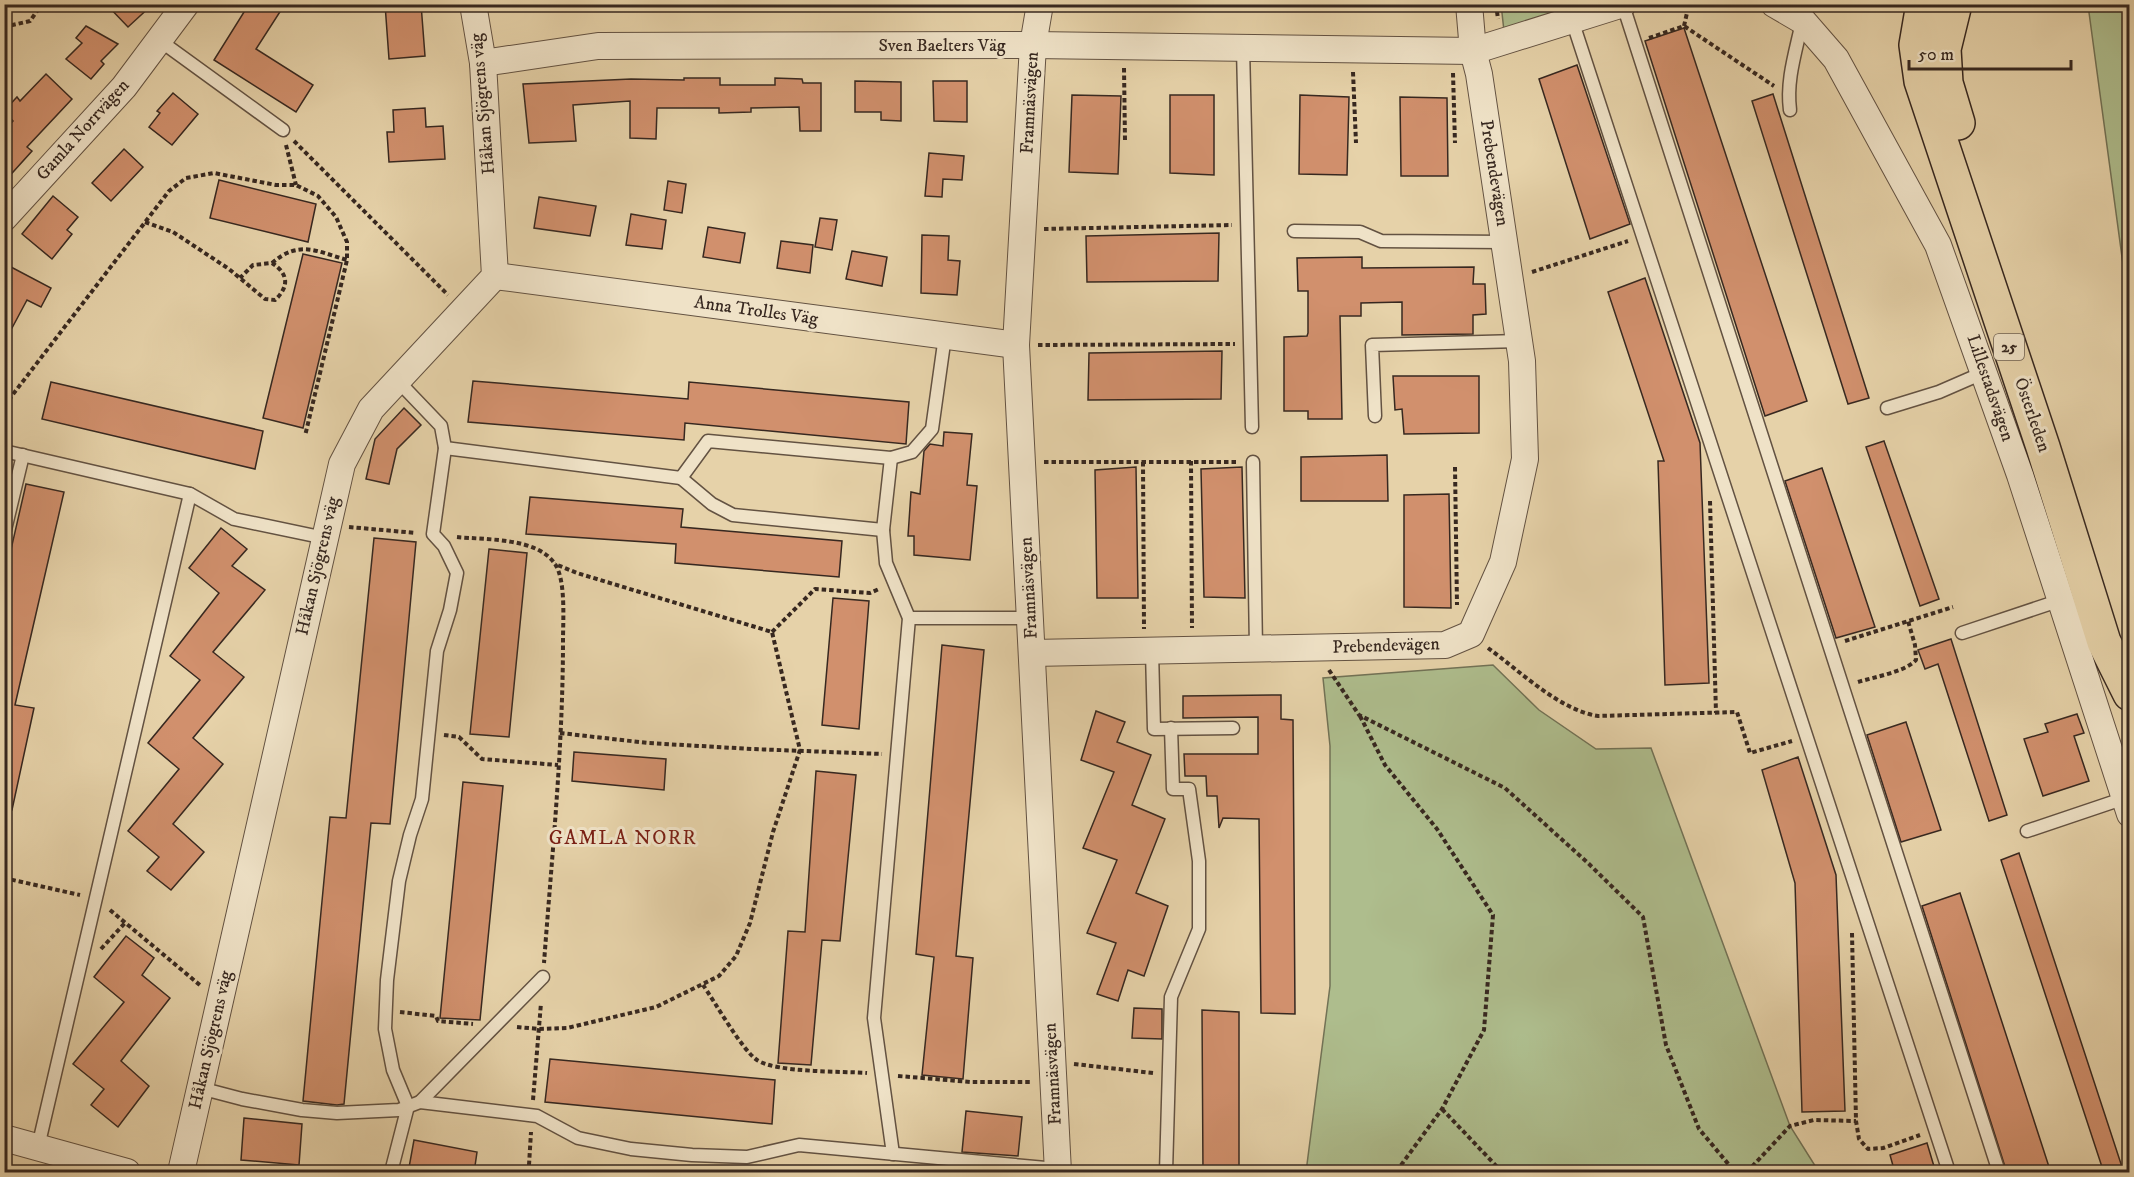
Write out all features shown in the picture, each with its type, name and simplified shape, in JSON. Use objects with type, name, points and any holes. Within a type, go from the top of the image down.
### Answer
[{"type":"highway","name":"Österleden","points":[[1923,4],[1916,45],[1921,81],[2043,447],[2104,642],[2128,689]]},
{"type":"highway","name":"Österleden","points":[[1955,4],[1944,49],[1946,83],[1968,157],[1989,216],[2025,349],[2125,643],[2128,689]]},
{"type":"street","name":"Gamla Norrvägen","points":[[4,218],[124,87],[186,4]]},
{"type":"street","name":"Håkan Sjögrens väg","points":[[181,1173],[342,464],[371,409],[495,276],[483,63],[473,4]]},
{"type":"street","name":"Framnäsvägen","points":[[1040,4],[1033,45],[1016,345],[1057,1171]]},
{"type":"street","name":"Prebendevägen","points":[[1032,653],[1444,645],[1465,637],[1503,562],[1526,459],[1520,341],[1479,74],[1463,51],[1469,4]]},
{"type":"street","name":"Lillestadsvägen","points":[[1774,4],[1803,21],[1836,59],[1938,245],[1984,372],[2061,600],[2127,806]]},
{"type":"street","points":[[1463,51],[1623,5]]},
{"type":"street","name":"Sven Baelters Väg","points":[[483,63],[598,46],[1033,45],[1463,51]]},
{"type":"street","name":"Anna Trolles Väg","points":[[495,276],[1016,345]]},
{"type":"street","points":[[4,1137],[38,1147],[92,1168],[127,1173]]},
{"type":"lane","points":[[1623,5],[1999,1173]]},
{"type":"lane","points":[[1572,20],[1949,1173]]},
{"type":"lane","points":[[1790,110],[1788,95],[1803,21]]},
{"type":"lane","points":[[159,40],[283,130]]},
{"type":"lane","points":[[1243,48],[1252,427]]},
{"type":"lane","points":[[1293,231],[1360,232],[1381,241],[1504,242]]},
{"type":"lane","points":[[681,478],[708,441],[891,458],[912,452],[932,429],[945,336]]},
{"type":"lane","points":[[1375,416],[1372,345],[1520,341]]},
{"type":"lane","name":"Österleden","points":[[1887,408],[1939,392],[1984,372]]},
{"type":"lane","points":[[398,380],[441,426],[445,448],[433,534],[444,546],[457,573],[450,610],[438,651],[422,799],[399,880],[387,980],[386,1029],[393,1070],[414,1104]]},
{"type":"lane","points":[[445,448],[681,478],[712,504],[733,515],[883,530]]},
{"type":"lane","points":[[4,451],[190,494],[234,519],[326,532]]},
{"type":"lane","points":[[4,534],[23,455]]},
{"type":"lane","points":[[891,458],[883,530],[886,563],[909,618],[874,1018],[892,1154]]},
{"type":"lane","points":[[1253,462],[1256,649]]},
{"type":"lane","points":[[38,1147],[190,494]]},
{"type":"lane","points":[[1962,633],[2061,600]]},
{"type":"lane","points":[[909,618],[1030,618]]},
{"type":"lane","points":[[1148,651],[1154,729],[1233,728]]},
{"type":"lane","points":[[1166,1173],[1171,997],[1199,929],[1199,861],[1189,789],[1173,789],[1171,728]]},
{"type":"lane","points":[[2027,831],[2127,806]]},
{"type":"lane","points":[[200,1088],[242,1099],[302,1110],[328,1112],[399,1110],[414,1104],[496,1026],[543,977]]},
{"type":"lane","points":[[414,1104],[537,1116],[578,1138],[632,1149],[692,1155],[747,1157],[799,1145],[1057,1171]]},
{"type":"lane","points":[[391,1173],[414,1104]]},
{"type":"path","points":[[4,27],[30,21],[42,4]]},
{"type":"path","points":[[1684,26],[1689,4]]},
{"type":"path","points":[[1635,43],[1684,26]]},
{"type":"path","points":[[1684,26],[1788,95]]},
{"type":"path","points":[[1124,47],[1125,141]]},
{"type":"path","points":[[1353,50],[1356,143]]},
{"type":"path","points":[[1455,143],[1463,51]]},
{"type":"path","points":[[283,130],[296,185]]},
{"type":"path","points":[[283,130],[463,310]]},
{"type":"path","points":[[4,406],[169,191],[186,178],[214,173],[276,185],[296,185],[318,196],[336,217],[347,242],[347,260],[305,436]]},
{"type":"path","points":[[145,222],[173,232],[203,250],[265,299],[275,300],[283,292],[285,280],[280,268],[272,263]]},
{"type":"path","points":[[1023,229],[1247,225]]},
{"type":"path","points":[[1510,280],[1643,236]]},
{"type":"path","points":[[240,278],[253,265],[272,263],[295,248],[347,260]]},
{"type":"path","points":[[1016,345],[1250,344]]},
{"type":"path","points":[[1191,461],[1192,650]]},
{"type":"path","points":[[1022,462],[1253,462]]},
{"type":"path","points":[[1143,462],[1148,651]]},
{"type":"path","points":[[1455,467],[1465,637],[1557,700],[1583,714],[1598,716],[1737,712],[1750,753],[1807,737]]},
{"type":"path","points":[[1710,498],[1716,713]]},
{"type":"path","points":[[326,532],[433,534],[527,544],[542,552],[555,564],[578,573],[772,632]]},
{"type":"path","points":[[529,1165],[563,686],[561,581],[555,564]]},
{"type":"path","points":[[772,632],[815,589],[870,593],[894,584]]},
{"type":"path","points":[[1830,646],[1953,607]]},
{"type":"path","points":[[1843,687],[1911,665],[1916,660],[1917,655],[1908,621]]},
{"type":"path","points":[[386,1011],[436,1016],[438,1021],[539,1029],[567,1028],[656,1007],[719,976],[736,956],[750,923],[773,832],[800,750],[772,632]]},
{"type":"path","points":[[1315,648],[1359,716],[1385,765],[1437,829],[1493,915],[1484,1030],[1442,1109],[1396,1173]]},
{"type":"path","points":[[1359,716],[1505,788],[1589,864],[1643,917],[1666,1045],[1699,1129],[1734,1173]]},
{"type":"path","points":[[428,733],[459,737],[482,759],[558,765]]},
{"type":"path","points":[[560,733],[648,743],[897,754]]},
{"type":"path","points":[[4,878],[96,898],[219,1002]]},
{"type":"path","points":[[1852,931],[1856,1121],[1859,1139],[1868,1149],[1884,1148],[1935,1130]]},
{"type":"path","points":[[1052,1061],[1169,1075]]},
{"type":"path","points":[[1442,1109],[1502,1173]]},
{"type":"path","points":[[1747,1173],[1790,1126],[1814,1119],[1856,1121]]},
{"type":"green space","points":[[1501,4],[1590,5],[1504,31]]},
{"type":"green space","points":[[2088,5],[2129,5],[2129,309]]},
{"type":"green space","points":[[1493,665],[1539,710],[1596,749],[1651,748],[1790,1126],[1819,1172],[1306,1172],[1330,986],[1330,746],[1323,678]]},
{"type":"building","points":[[106,4],[153,4],[128,27]]},
{"type":"building","points":[[249,4],[285,4],[256,49],[313,85],[296,112],[214,60]]},
{"type":"building","points":[[385,4],[421,4],[425,56],[389,59]]},
{"type":"building","points":[[86,26],[118,44],[101,61],[104,64],[91,79],[66,59],[82,43],[76,38]]},
{"type":"building","points":[[1684,28],[1807,401],[1765,416],[1645,41]]},
{"type":"building","points":[[1577,65],[1630,224],[1590,239],[1539,79]]},
{"type":"building","points":[[46,74],[72,99],[27,147],[32,151],[4,182],[4,131],[13,121],[4,111],[17,97],[20,101]]},
{"type":"building","points":[[684,78],[720,78],[720,85],[775,85],[775,78],[802,79],[803,83],[821,83],[821,131],[800,131],[799,107],[751,108],[751,112],[719,113],[719,108],[657,108],[656,139],[630,138],[630,101],[573,105],[576,141],[529,143],[523,84],[631,79],[684,80]]},
{"type":"building","points":[[855,81],[901,82],[901,121],[881,120],[881,112],[855,112]]},
{"type":"building","points":[[933,81],[967,81],[967,122],[934,121]]},
{"type":"building","points":[[173,93],[198,114],[172,145],[149,127],[160,113],[157,111]]},
{"type":"building","points":[[1773,94],[1869,398],[1848,404],[1752,101]]},
{"type":"building","points":[[1072,95],[1121,96],[1118,174],[1069,172]]},
{"type":"building","points":[[1170,95],[1214,95],[1214,175],[1170,173]]},
{"type":"building","points":[[1300,95],[1349,97],[1347,175],[1299,174]]},
{"type":"building","points":[[1400,97],[1447,98],[1448,176],[1401,176]]},
{"type":"building","points":[[425,108],[426,127],[443,126],[445,159],[389,162],[387,132],[394,132],[393,110]]},
{"type":"building","points":[[124,149],[143,167],[111,201],[92,183]]},
{"type":"building","points":[[929,153],[964,156],[962,180],[943,179],[942,197],[925,196]]},
{"type":"building","points":[[219,180],[316,204],[308,242],[210,218]]},
{"type":"building","points":[[668,181],[686,184],[682,213],[664,210]]},
{"type":"building","points":[[53,196],[78,217],[67,230],[72,234],[52,259],[22,234]]},
{"type":"building","points":[[539,197],[596,206],[590,236],[534,228]]},
{"type":"building","points":[[631,214],[666,220],[662,249],[626,245]]},
{"type":"building","points":[[820,218],[837,220],[832,250],[815,247]]},
{"type":"building","points":[[708,227],[745,233],[740,263],[703,257]]},
{"type":"building","points":[[1219,233],[1218,281],[1087,282],[1086,236]]},
{"type":"building","points":[[922,235],[949,236],[948,260],[960,261],[957,295],[921,293]]},
{"type":"building","points":[[781,241],[813,245],[810,273],[777,268]]},
{"type":"building","points":[[852,251],[887,257],[882,286],[846,279]]},
{"type":"building","points":[[303,254],[342,263],[303,428],[263,418]]},
{"type":"building","points":[[1362,257],[1362,268],[1474,267],[1473,284],[1485,284],[1486,314],[1473,315],[1473,334],[1402,335],[1402,302],[1361,303],[1361,316],[1340,316],[1342,419],[1308,419],[1308,411],[1284,411],[1284,337],[1307,336],[1308,333],[1308,291],[1298,291],[1297,258]]},
{"type":"building","points":[[11,267],[51,288],[41,307],[27,300],[4,343],[4,278]]},
{"type":"building","points":[[1645,278],[1700,443],[1709,683],[1665,685],[1658,461],[1664,461],[1608,292]]},
{"type":"building","points":[[1222,351],[1221,399],[1088,400],[1089,353]]},
{"type":"building","points":[[1393,376],[1479,376],[1479,433],[1404,434],[1402,409],[1395,410]]},
{"type":"building","points":[[473,381],[688,399],[689,382],[909,402],[906,444],[685,423],[684,440],[468,422]]},
{"type":"building","points":[[51,382],[263,431],[255,469],[42,419]]},
{"type":"building","points":[[404,408],[421,425],[397,449],[389,484],[366,479],[375,439]]},
{"type":"building","points":[[944,432],[972,434],[967,485],[977,486],[970,560],[914,555],[914,536],[908,536],[911,492],[920,494],[924,451],[930,444],[943,446]]},
{"type":"building","points":[[1884,441],[1939,599],[1920,606],[1866,447]]},
{"type":"building","points":[[1387,455],[1388,501],[1301,501],[1301,457]]},
{"type":"building","points":[[1136,467],[1138,598],[1097,598],[1095,470]]},
{"type":"building","points":[[1242,467],[1245,598],[1204,597],[1201,469]]},
{"type":"building","points":[[1822,468],[1875,627],[1836,638],[1785,481]]},
{"type":"building","points":[[26,484],[64,492],[15,705],[34,708],[12,810],[4,809],[4,580]]},
{"type":"building","points":[[1449,494],[1451,608],[1404,607],[1404,495]]},
{"type":"building","points":[[530,497],[683,509],[681,527],[842,541],[839,577],[675,563],[676,544],[526,534]]},
{"type":"building","points":[[221,528],[247,549],[232,566],[265,590],[213,652],[244,677],[193,738],[223,764],[173,824],[204,852],[171,890],[147,871],[159,857],[128,831],[179,769],[148,743],[200,680],[170,656],[219,593],[189,568]]},
{"type":"building","points":[[374,538],[416,542],[390,824],[371,823],[344,1104],[337,1105],[303,1101],[330,817],[346,818]]},
{"type":"building","points":[[489,549],[527,553],[509,737],[470,734]]},
{"type":"building","points":[[833,598],[869,601],[859,729],[822,725]]},
{"type":"building","points":[[1951,639],[2007,815],[1989,821],[1938,664],[1925,669],[1918,650]]},
{"type":"building","points":[[942,645],[984,650],[956,956],[973,958],[963,1079],[922,1075],[934,957],[916,954]]},
{"type":"building","points":[[1281,695],[1281,719],[1293,720],[1295,1014],[1261,1013],[1259,819],[1223,818],[1219,828],[1217,796],[1207,796],[1206,776],[1185,776],[1184,754],[1258,754],[1258,717],[1183,718],[1183,696]]},
{"type":"building","points":[[1096,711],[1125,722],[1117,742],[1151,755],[1132,805],[1165,819],[1136,893],[1168,906],[1144,976],[1128,970],[1118,1001],[1097,994],[1116,943],[1087,933],[1117,860],[1083,848],[1114,772],[1081,760]]},
{"type":"building","points":[[2077,714],[2084,733],[2074,736],[2089,781],[2043,796],[2024,739],[2048,732],[2045,724]]},
{"type":"building","points":[[1906,722],[1941,830],[1901,842],[1867,735]]},
{"type":"building","points":[[574,752],[666,759],[664,790],[572,781]]},
{"type":"building","points":[[1798,757],[1836,875],[1845,1111],[1802,1112],[1795,883],[1762,770]]},
{"type":"building","points":[[816,771],[856,775],[840,941],[822,940],[811,1065],[778,1063],[788,931],[805,932]]},
{"type":"building","points":[[463,782],[503,786],[480,1020],[440,1018]]},
{"type":"building","points":[[2019,853],[2124,1173],[2104,1173],[2001,860]]},
{"type":"building","points":[[1960,893],[2051,1173],[2007,1173],[1922,906]]},
{"type":"building","points":[[126,936],[154,958],[142,975],[170,998],[121,1061],[149,1086],[118,1127],[91,1105],[104,1089],[73,1064],[124,1002],[94,977]]},
{"type":"building","points":[[1134,1008],[1162,1009],[1162,1039],[1132,1038]]},
{"type":"building","points":[[1202,1010],[1239,1012],[1239,1173],[1203,1173]]},
{"type":"building","points":[[550,1059],[775,1080],[772,1124],[545,1102]]},
{"type":"building","points":[[966,1111],[1022,1117],[1018,1156],[962,1152]]},
{"type":"building","points":[[244,1118],[302,1124],[299,1165],[241,1160]]},
{"type":"building","points":[[414,1140],[477,1152],[474,1173],[408,1173]]},
{"type":"building","points":[[1927,1143],[1936,1173],[1895,1173],[1890,1155]]},
{"type":"district","name":"GAMLA NORR","points":[[623,838]]}]
